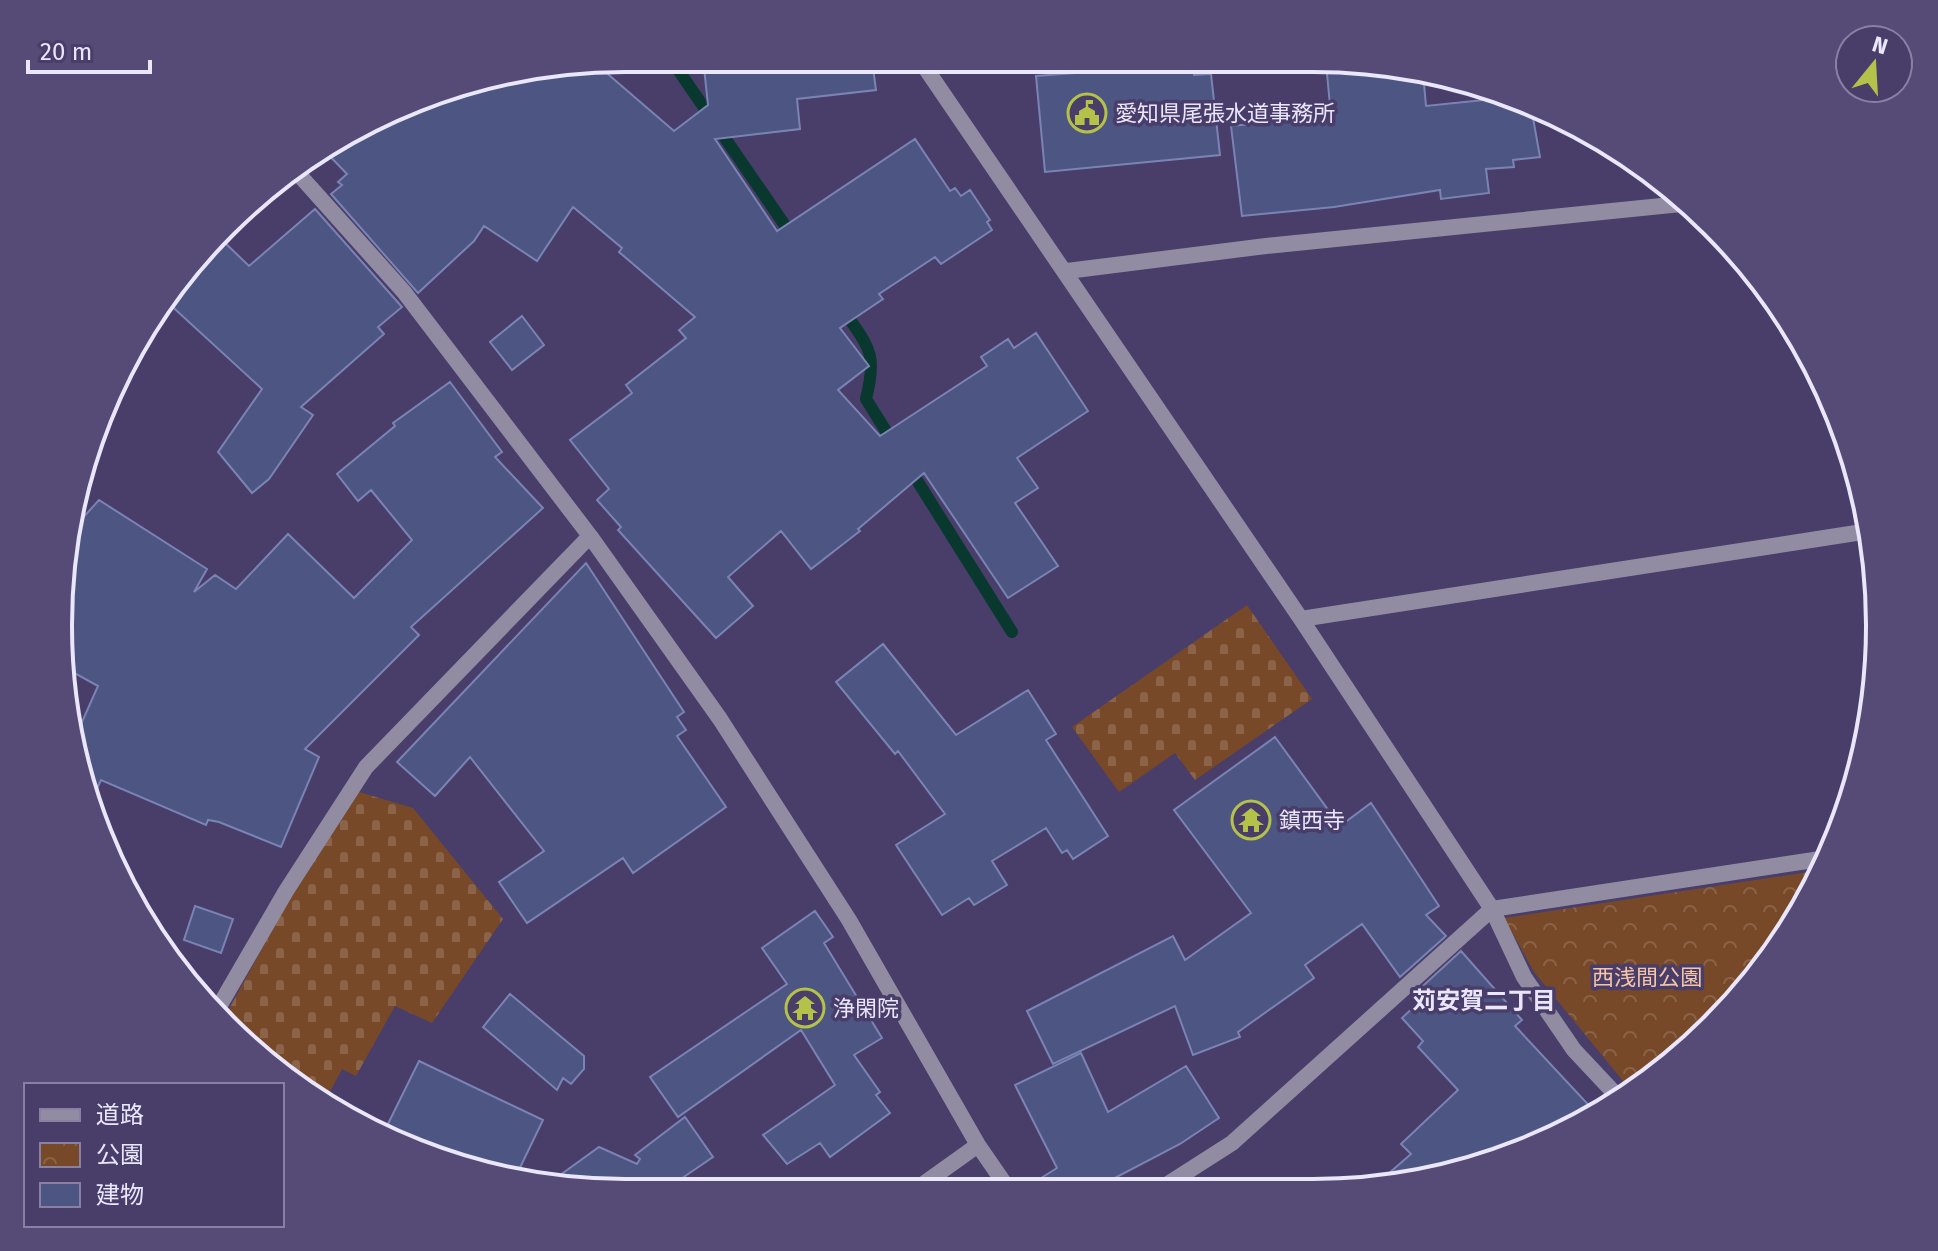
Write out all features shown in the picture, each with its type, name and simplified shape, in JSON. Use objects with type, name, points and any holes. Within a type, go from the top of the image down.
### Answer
[{"type":"street","points":[[928,72],[1067,271],[1492,909],[1524,977],[1574,1050],[1612,1091]]},
{"type":"street","points":[[301,177],[404,292],[590,536],[720,719],[849,920],[978,1145],[1001,1179]]},
{"type":"street","points":[[1067,271],[1266,246],[1672,205]]},
{"type":"street","points":[[1301,619],[1858,533]]},
{"type":"street","points":[[221,1003],[286,891],[366,767],[590,536]]},
{"type":"street","points":[[1176,1179],[1232,1143],[1492,909],[1814,860]]},
{"type":"street","points":[[930,1179],[978,1145]]},
{"type":"green space","points":[[1247,605],[1312,699],[1195,780],[1175,753],[1119,792],[1072,727]]},
{"type":"green space","points":[[359,792],[413,808],[503,919],[432,1023],[395,1006],[356,1076],[342,1069],[329,1093],[289,1065],[228,1011],[288,901]]},
{"type":"green space","name":"西浅間公園","points":[[1808,872],[1773,933],[1729,990],[1677,1042],[1624,1083],[1534,972],[1504,918]]},
{"type":"building","points":[[704,72],[874,72],[876,90],[797,99],[800,129],[715,139],[777,231],[915,139],[950,191],[955,188],[961,196],[970,190],[990,220],[987,222],[992,230],[941,264],[935,257],[879,294],[883,299],[840,328],[869,366],[838,390],[880,436],[987,366],[981,357],[1008,339],[1014,348],[1036,333],[1088,411],[1017,458],[1038,488],[1015,503],[1058,566],[1008,598],[924,473],[858,529],[860,531],[811,569],[781,531],[728,577],[753,606],[716,638],[618,530],[621,527],[597,500],[609,489],[570,440],[632,393],[626,385],[686,338],[679,330],[695,317],[619,252],[622,248],[573,207],[537,261],[484,226],[474,241],[418,293],[331,194],[342,185],[338,182],[347,174],[331,157],[414,114],[482,91],[553,77],[606,73],[674,131],[708,105]]},
{"type":"building","points":[[1088,72],[1211,74],[1220,155],[1045,172],[1036,76]]},
{"type":"building","points":[[1327,72],[1420,83],[1424,84],[1426,106],[1486,100],[1533,118],[1540,157],[1513,160],[1514,167],[1486,169],[1489,193],[1441,199],[1440,190],[1334,207],[1242,216],[1231,126],[1331,116]]},
{"type":"building","points":[[315,209],[402,307],[378,327],[384,334],[301,407],[313,415],[269,479],[252,493],[218,452],[262,389],[173,307],[225,243],[249,266]]},
{"type":"building","points":[[522,316],[544,345],[512,370],[490,342]]},
{"type":"building","points":[[450,382],[502,452],[495,457],[543,508],[411,627],[419,635],[305,749],[319,757],[281,847],[219,822],[208,820],[206,825],[101,780],[97,789],[81,723],[98,686],[74,673],[73,662],[73,589],[83,518],[99,500],[207,569],[194,592],[215,575],[236,589],[288,534],[354,598],[412,540],[371,490],[358,501],[337,474],[395,426],[393,423]]},
{"type":"building","points":[[586,563],[684,712],[677,717],[686,730],[677,736],[726,807],[633,873],[623,858],[527,923],[499,882],[544,851],[470,757],[435,796],[397,762]]},
{"type":"building","points":[[883,644],[956,735],[1028,690],[1056,734],[1046,740],[1108,836],[1073,859],[1067,850],[1062,853],[1046,828],[992,861],[1007,885],[974,905],[969,898],[942,915],[896,845],[945,814],[898,751],[895,754],[836,682]]},
{"type":"building","points":[[1275,737],[1340,826],[1371,803],[1439,906],[1426,915],[1446,936],[1400,977],[1362,924],[1305,965],[1314,978],[1238,1032],[1240,1037],[1193,1055],[1175,1006],[1053,1064],[1027,1011],[1173,936],[1185,960],[1251,913],[1174,810]]},
{"type":"building","points":[[195,906],[233,919],[221,953],[184,940]]},
{"type":"building","points":[[815,911],[833,937],[824,943],[882,1038],[854,1055],[880,1092],[876,1095],[890,1113],[830,1157],[820,1143],[787,1164],[763,1135],[835,1085],[801,1030],[678,1117],[650,1077],[787,984],[762,948]]},
{"type":"building","points":[[1461,951],[1522,1020],[1515,1026],[1589,1105],[1490,1150],[1389,1173],[1411,1154],[1401,1144],[1458,1090],[1418,1047],[1423,1041],[1402,1018],[1419,1002],[1413,995]]},
{"type":"building","points":[[510,994],[584,1056],[584,1069],[571,1084],[563,1078],[557,1090],[483,1027]]},
{"type":"building","points":[[1081,1053],[1108,1112],[1186,1066],[1219,1118],[1180,1144],[1113,1179],[1040,1179],[1057,1168],[1015,1085]]},
{"type":"building","points":[[419,1061],[543,1120],[520,1168],[448,1150],[387,1125]]},
{"type":"building","points":[[685,1117],[713,1157],[681,1179],[560,1175],[599,1147],[637,1164],[640,1159],[635,1155]]},
{"type":"waterway","points":[[680,72],[793,237]]},
{"type":"waterway","points":[[842,308],[864,341],[871,359],[866,399],[894,444]]},
{"type":"waterway","points":[[908,466],[1012,632]]},
{"type":"place","name":"愛知県尾張水道事務所","points":[[1087,113]]},
{"type":"place","name":"鎮西寺","points":[[1251,820]]},
{"type":"place","name":"浄閑院","points":[[805,1008]]},
{"type":"district","name":"苅安賀二丁目","points":[[1484,1001]]}]
